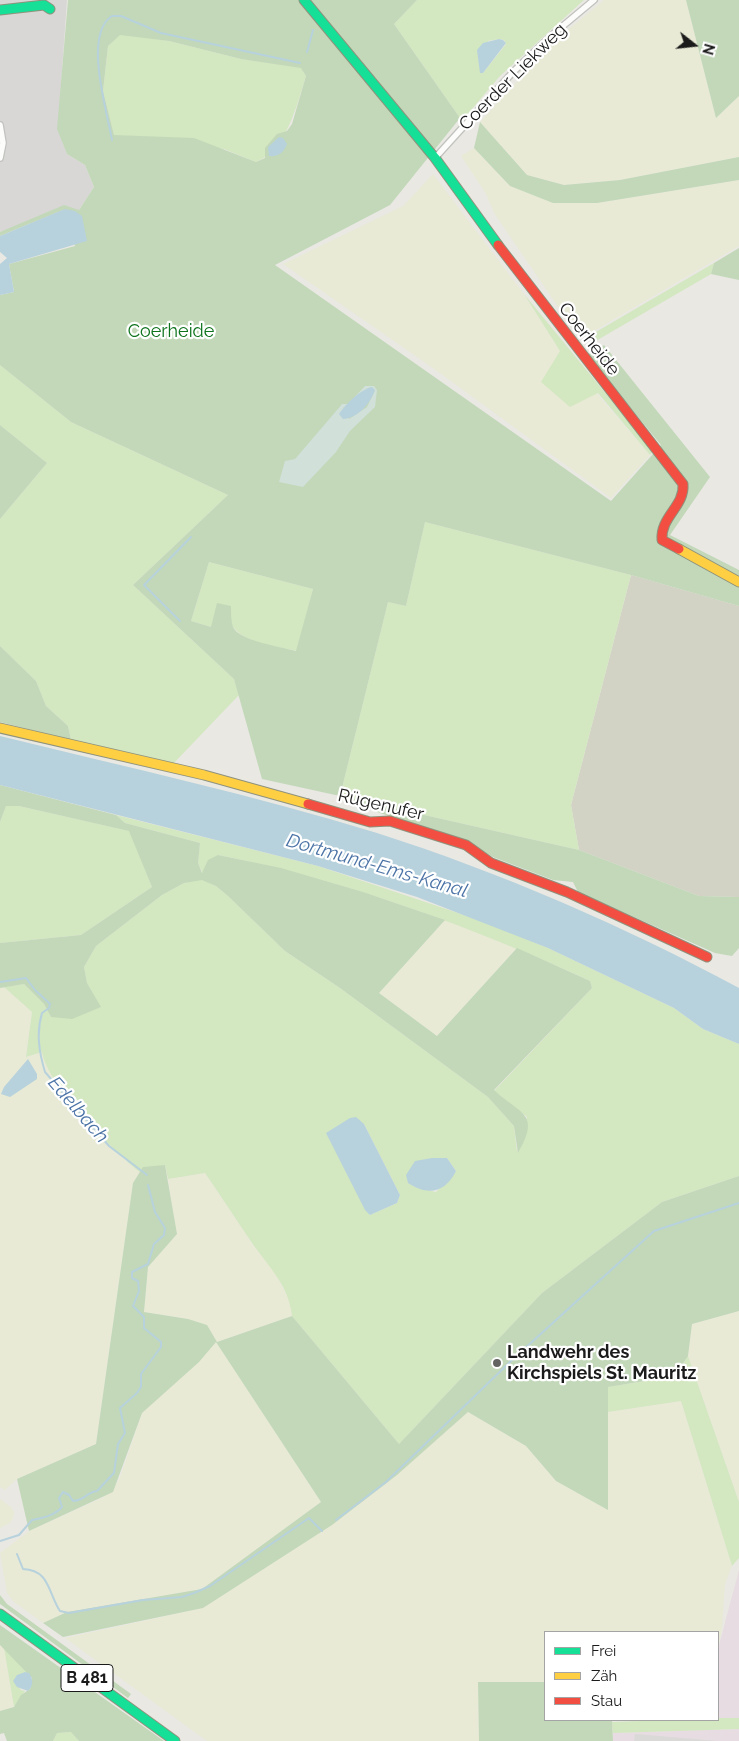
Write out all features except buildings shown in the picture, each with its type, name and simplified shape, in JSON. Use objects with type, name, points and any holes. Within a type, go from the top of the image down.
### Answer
[{"type":"street","name":"Coerheide","points":[[304,0],[435,158],[523,280],[683,484],[684,493],[661,529],[662,540],[739,582]]},
{"type":"street","name":"Coerder Liekweg","points":[[435,158],[513,72],[552,35],[594,0]]},
{"type":"street","points":[[0,10],[44,5],[50,9]]},
{"type":"street","points":[[0,125],[3,143],[0,158]]},
{"type":"street","name":"Rügenufer","points":[[0,728],[204,775],[370,822],[390,820],[420,829],[466,845],[491,863],[567,892],[708,957]]},
{"type":"street","name":"B 481","points":[[0,1614],[175,1741]]},
{"type":"shaded area","points":[[0,0],[67,0],[58,129],[67,154],[85,165],[94,187],[79,210],[0,232]]},
{"type":"shaded area","points":[[365,386],[374,386],[377,390],[375,407],[350,431],[336,452],[303,487],[279,482],[285,461],[295,459],[342,404],[348,404]],"holes":[[[375,390],[367,407],[349,419],[343,408]]]},
{"type":"shaded area","points":[[631,575],[739,606],[739,897],[699,896],[579,850],[571,805]]},
{"type":"shaded area","points":[[739,1570],[739,1718],[719,1718],[719,1645]]},
{"type":"shaded area","points":[[739,1729],[739,1741],[613,1741],[613,1733]]},
{"type":"shaded area","points":[[635,1734],[718,1741],[634,1741]]},
{"type":"green space","name":"Coerheide","points":[[68,0],[417,0],[394,24],[460,118],[390,205],[275,265],[611,501],[661,445],[587,355],[604,345],[710,477],[670,535],[739,570],[739,606],[631,575],[425,522],[406,606],[388,602],[340,796],[262,779],[234,679],[133,585],[228,495],[71,422],[0,365],[0,295],[14,292],[9,264],[75,246],[65,209],[0,236],[0,232],[64,205],[79,210],[94,187],[85,165],[67,154],[57,129]],"holes":[[[120,35],[169,41],[241,59],[301,68],[306,76],[292,124],[287,131],[277,134],[265,148],[265,158],[256,162],[194,138],[114,135],[103,91],[108,46]],[[209,562],[313,589],[296,651],[252,640],[237,632],[232,625],[231,606],[217,603],[211,627],[191,621]]]},
{"type":"green space","points":[[417,0],[584,0],[500,76],[466,116],[460,118],[394,24]],"holes":[[[504,40],[506,44],[483,73],[488,41]]]},
{"type":"green space","points":[[604,0],[686,0],[716,118],[739,96],[739,157],[620,180],[564,185],[527,175],[480,122],[553,42]]},
{"type":"green space","points":[[686,0],[739,0],[739,96],[716,118]]},
{"type":"green space","points":[[120,34],[169,41],[241,59],[301,67],[306,76],[283,137],[267,156],[256,162],[224,149],[114,135],[103,91],[108,46]]},
{"type":"green space","points":[[480,122],[527,175],[564,185],[620,180],[739,157],[739,180],[597,203],[553,203],[510,186],[474,148]]},
{"type":"green space","points":[[474,148],[510,186],[597,203],[739,180],[739,246],[580,339],[494,213],[486,194],[461,156]]},
{"type":"green space","points":[[433,174],[524,294],[560,351],[650,455],[611,498],[437,371],[283,264],[403,206]]},
{"type":"green space","points":[[739,248],[739,280],[711,274],[714,263]]},
{"type":"green space","points":[[714,263],[711,274],[594,342],[589,336]]},
{"type":"green space","points":[[524,294],[653,451],[650,455],[598,393],[570,407],[541,382],[560,351]]},
{"type":"green space","points":[[0,365],[71,422],[228,495],[133,585],[234,679],[239,695],[173,764],[71,740],[68,726],[46,706],[36,681],[0,646],[0,519],[47,463],[0,425]]},
{"type":"green space","points":[[0,425],[47,463],[0,519]]},
{"type":"green space","points":[[425,522],[631,575],[571,805],[579,850],[340,796],[388,602],[406,606]]},
{"type":"green space","points":[[209,562],[313,589],[297,651],[253,641],[233,627],[211,627],[191,621]]},
{"type":"green space","points":[[0,646],[36,681],[46,706],[68,726],[71,740],[0,722]]},
{"type":"green space","points":[[0,785],[116,815],[125,823],[200,843],[198,863],[202,873],[208,860],[218,855],[281,868],[363,892],[445,920],[379,993],[437,1036],[517,948],[590,981],[592,988],[494,1090],[520,1110],[528,1122],[525,1140],[518,1153],[514,1126],[488,1097],[340,988],[285,951],[228,896],[216,886],[202,880],[184,883],[162,895],[96,946],[84,967],[87,983],[101,1007],[72,1019],[51,1017],[44,1004],[24,984],[0,988],[0,943],[81,935],[152,887],[129,831],[19,806],[6,806],[0,822]]},
{"type":"green space","points":[[340,796],[579,850],[699,896],[739,897],[739,948],[732,956],[715,953],[578,892],[573,882],[553,880],[493,857],[467,842],[380,813]]},
{"type":"green space","points":[[6,806],[19,806],[130,831],[152,887],[81,935],[0,943],[0,822]]},
{"type":"green space","points":[[116,815],[318,866],[485,922],[548,948],[674,1008],[703,1029],[739,1044],[739,1176],[662,1202],[542,1293],[399,1444],[292,1316],[283,1286],[205,1173],[168,1179],[165,1165],[141,1173],[129,1163],[83,1117],[56,1082],[42,1052],[26,1057],[32,1012],[4,987],[24,984],[44,1004],[51,1017],[100,1007],[87,983],[84,967],[96,946],[162,895],[184,883],[202,879],[216,886],[228,896],[285,951],[340,988],[488,1097],[514,1126],[517,1152],[527,1117],[494,1091],[592,988],[590,981],[454,924],[314,878],[218,855],[203,874],[198,863],[200,843],[125,823]],"holes":[[[364,1124],[400,1195],[397,1203],[370,1215]],[[447,1158],[456,1171],[436,1192],[415,1187]]]},
{"type":"green space","points":[[445,920],[517,948],[437,1036],[378,993]]},
{"type":"green space","points":[[4,987],[32,1012],[26,1057],[42,1052],[52,1075],[87,1122],[141,1173],[133,1184],[96,1444],[17,1479],[5,1490],[0,1487],[0,988]]},
{"type":"green space","points":[[165,1165],[177,1234],[148,1267],[144,1312],[188,1319],[207,1325],[217,1342],[292,1316],[399,1444],[542,1293],[662,1202],[739,1176],[739,1311],[692,1324],[688,1356],[675,1376],[608,1387],[608,1510],[556,1481],[526,1446],[468,1412],[397,1475],[332,1525],[203,1608],[63,1637],[43,1623],[67,1612],[202,1589],[321,1502],[216,1342],[199,1362],[142,1413],[113,1492],[29,1531],[17,1479],[96,1444],[133,1183],[143,1167]]},
{"type":"green space","points":[[205,1173],[253,1245],[274,1271],[290,1301],[292,1316],[217,1342],[321,1502],[202,1589],[67,1612],[43,1623],[14,1602],[7,1593],[0,1553],[29,1531],[104,1497],[119,1480],[142,1413],[157,1398],[188,1319],[144,1312],[148,1267],[176,1234],[168,1179]]},
{"type":"green space","points":[[739,1311],[739,1502],[688,1356],[692,1324]]},
{"type":"green space","points":[[688,1356],[739,1502],[739,1558],[732,1566],[681,1401],[608,1412],[608,1387],[675,1376]]},
{"type":"green space","points":[[681,1401],[732,1566],[725,1584],[722,1629],[719,1642],[719,1631],[544,1631],[544,1682],[478,1682],[479,1741],[207,1741],[65,1638],[203,1608],[397,1475],[468,1412],[526,1446],[556,1481],[608,1509],[608,1412]]},
{"type":"green space","points":[[0,1499],[11,1507],[14,1512],[10,1523],[0,1528]]},
{"type":"green space","points":[[0,1595],[7,1604],[131,1694],[128,1698],[0,1604]]},
{"type":"green space","points":[[0,1625],[164,1741],[79,1741],[71,1732],[57,1733],[53,1741],[7,1741],[4,1733],[0,1734],[0,1711],[14,1707],[21,1695],[30,1689],[32,1678],[0,1645]]},
{"type":"green space","points":[[0,1645],[4,1648],[14,1707],[0,1711]]},
{"type":"green space","points":[[4,1648],[28,1672],[14,1679],[21,1690],[25,1691],[14,1707]]},
{"type":"green space","points":[[478,1682],[544,1682],[544,1721],[612,1721],[613,1741],[479,1741]]},
{"type":"green space","points":[[719,1718],[739,1718],[739,1729],[613,1733],[612,1722],[719,1721]]},
{"type":"green space","points":[[71,1732],[79,1741],[53,1741],[57,1733]]},
{"type":"water","points":[[499,39],[506,43],[483,73],[480,73],[477,50],[483,43]]},
{"type":"water","points":[[279,137],[283,138],[287,144],[286,147],[278,155],[269,156],[268,147]]},
{"type":"water","points":[[65,209],[75,211],[82,216],[87,241],[9,264],[14,292],[0,295],[0,264],[7,258],[0,252],[0,236]]},
{"type":"water","points":[[372,387],[375,390],[363,409],[354,416],[343,419],[339,414],[354,397]]},
{"type":"water","name":"Dortmund-Ems-Kanal","points":[[0,736],[190,782],[331,819],[470,865],[562,902],[652,943],[739,988],[739,1044],[703,1029],[674,1008],[548,948],[417,897],[318,866],[0,785]]},
{"type":"water","points":[[28,1059],[37,1074],[37,1079],[10,1097],[1,1094],[4,1087]]},
{"type":"water","points":[[356,1117],[364,1124],[400,1195],[397,1203],[370,1215],[365,1210],[326,1133],[350,1118]]},
{"type":"water","points":[[447,1158],[456,1171],[447,1184],[441,1188],[429,1191],[422,1190],[408,1183],[406,1175],[415,1161]]},
{"type":"water","points":[[25,1672],[29,1673],[32,1680],[28,1691],[17,1687],[13,1681],[17,1675]]},
{"type":"waterway","points":[[112,140],[102,93],[98,55],[99,39],[103,25],[112,16],[121,16],[161,33],[300,63]]},
{"type":"waterway","points":[[307,52],[313,30]]},
{"type":"waterway","points":[[180,621],[144,585],[191,537]]},
{"type":"waterway","name":"Edelbach","points":[[0,982],[26,978],[35,990],[50,1004],[49,1008],[42,1013],[39,1028],[40,1050],[45,1072],[109,1146],[147,1175]]},
{"type":"waterway","name":"Edelbach","points":[[0,1541],[19,1535],[32,1520],[48,1516],[59,1510],[62,1507],[59,1498],[63,1492],[69,1495],[73,1501],[80,1500],[97,1491],[114,1473],[118,1444],[125,1433],[120,1408],[137,1393],[141,1387],[141,1374],[161,1347],[161,1342],[144,1328],[144,1317],[133,1306],[139,1291],[138,1281],[132,1278],[132,1272],[148,1264],[154,1244],[164,1235],[165,1228],[155,1212],[148,1185]]},
{"type":"waterway","points":[[336,1520],[386,1482],[512,1360],[654,1231],[739,1203]]},
{"type":"waterway","points":[[17,1554],[23,1569],[32,1570],[43,1578],[60,1611],[69,1613],[143,1600],[182,1597],[210,1586],[309,1518],[322,1531]]},
{"type":"traffic: fast","points":[[304,0],[435,158],[498,245]]},
{"type":"traffic: fast","points":[[0,10],[44,5],[50,9]]},
{"type":"traffic: fast","points":[[0,1614],[175,1741]]},
{"type":"traffic: slow","points":[[679,549],[739,582]]},
{"type":"traffic: slow","points":[[0,728],[204,775],[308,804]]},
{"type":"traffic: jam","points":[[498,245],[683,484],[683,492],[680,499],[662,532],[662,540],[679,549]]},
{"type":"traffic: jam","points":[[308,804],[370,822],[390,821],[466,845],[491,863],[567,892],[707,957]]},
{"type":"place","name":"Landwehr des Kirchspiels St. Mauritz","points":[[497,1363]]}]
